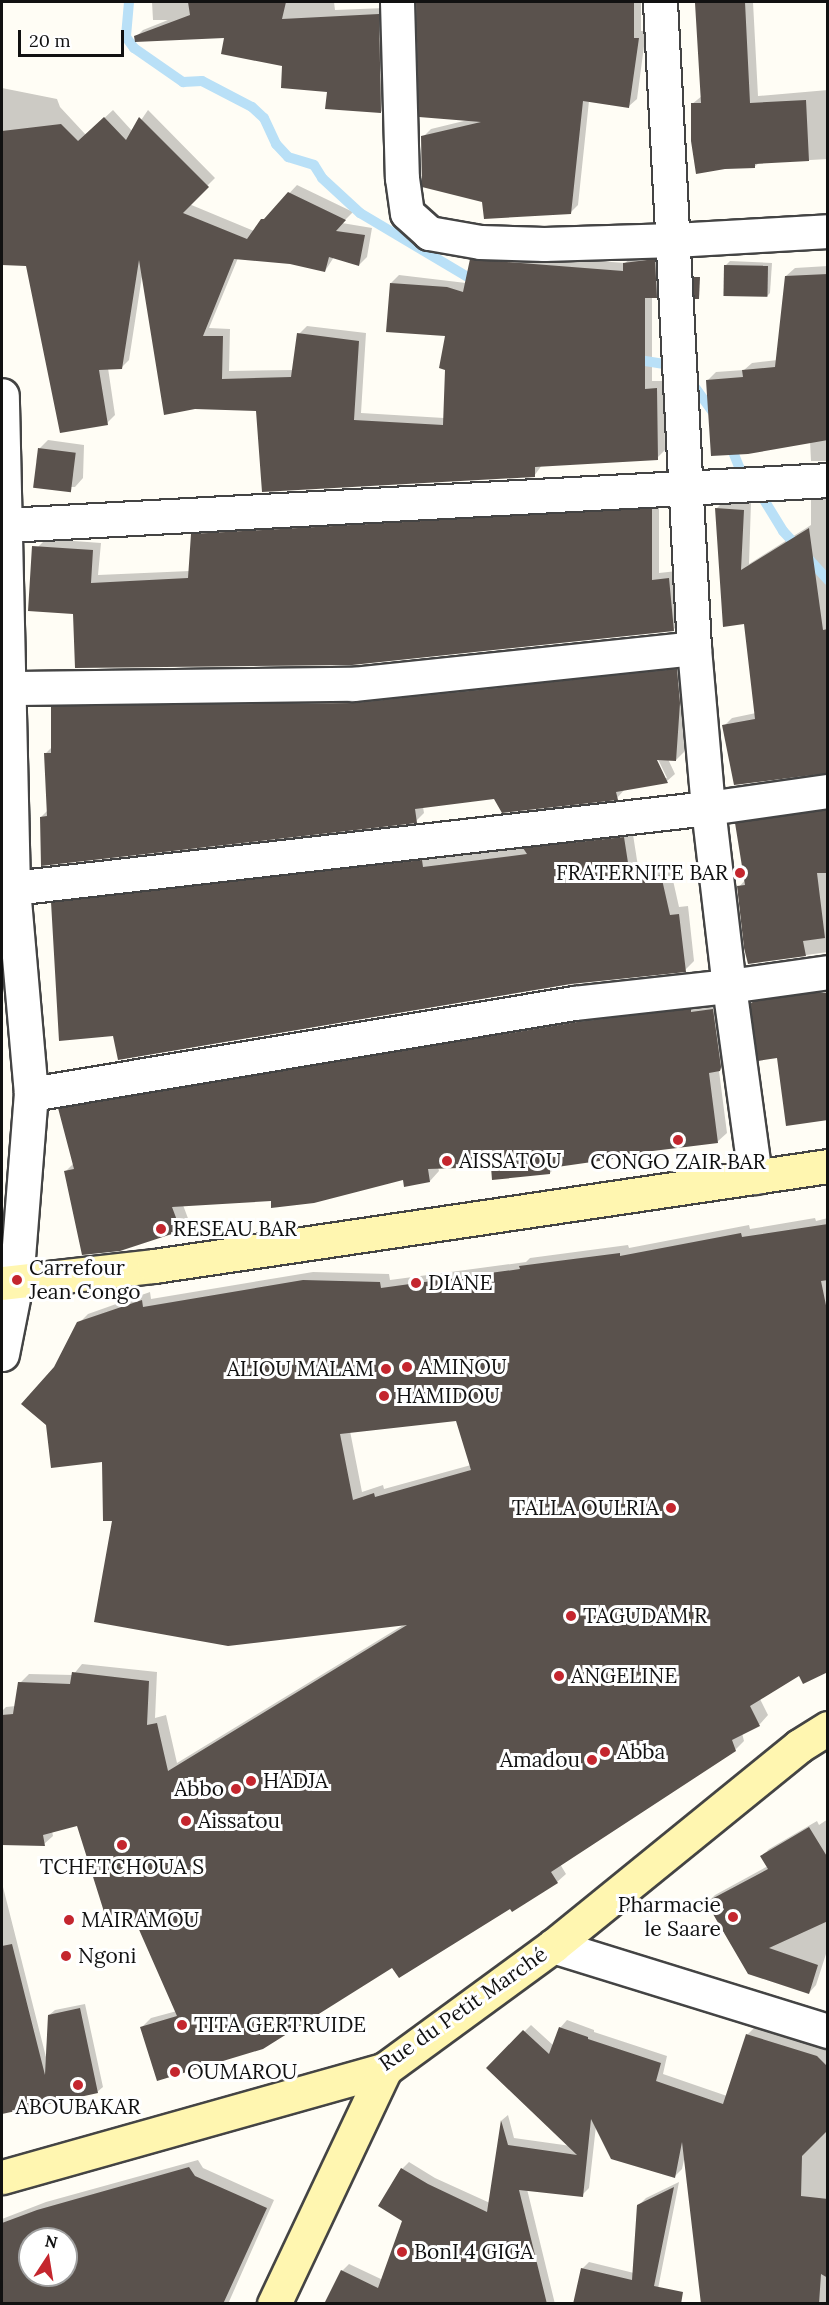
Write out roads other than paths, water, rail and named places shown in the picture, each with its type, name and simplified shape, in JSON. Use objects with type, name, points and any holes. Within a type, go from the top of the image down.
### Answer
[{"type":"street","points":[[397,2],[402,178],[407,213],[429,234],[490,242],[674,240],[828,231]]},
{"type":"street","points":[[660,2],[694,648],[708,808],[755,1177]]},
{"type":"street","points":[[2,395],[13,888],[32,1094],[2,1354]]},
{"type":"street","points":[[6,525],[828,480]]},
{"type":"street","points":[[10,688],[353,684],[694,648]]},
{"type":"street","points":[[13,888],[708,808],[828,791]]},
{"type":"street","points":[[32,1094],[574,1003],[729,987],[828,972]]},
{"type":"street","points":[[9,1283],[154,1266],[828,1166]]},
{"type":"street","name":"Rue du Petit Marché","points":[[2,2177],[384,2069],[554,1946],[799,1746],[828,1728]]},
{"type":"street","points":[[554,1946],[828,2031]]},
{"type":"street","points":[[274,2304],[384,2069]]},
{"type":"waterway","points":[[129,2],[126,37],[134,48],[183,82],[202,81],[252,107],[264,118],[276,144],[288,157],[314,165],[322,178],[360,213],[478,283]]},
{"type":"waterway","points":[[633,359],[676,366]]},
{"type":"waterway","points":[[691,382],[715,415]]},
{"type":"waterway","points":[[729,442],[741,472],[748,479]]},
{"type":"waterway","points":[[758,490],[783,531],[828,580]]},
{"type":"place","name":"FRATERNITE BAR","points":[[740,873]]},
{"type":"place","name":"CONGO ZAIR BAR","points":[[678,1140]]},
{"type":"place","name":"AISSATOU","points":[[447,1161]]},
{"type":"place","name":"RESEAU BAR","points":[[161,1229]]},
{"type":"place","name":"Carrefour Jean Congo","points":[[17,1280]]},
{"type":"place","name":"DIANE","points":[[416,1283]]},
{"type":"place","name":"AMINOU","points":[[407,1367]]},
{"type":"place","name":"ALIOU MALAM","points":[[386,1369]]},
{"type":"place","name":"HAMIDOU","points":[[384,1396]]},
{"type":"place","name":"TALLA OULRIA","points":[[671,1508]]},
{"type":"place","name":"TAGUDAM R","points":[[571,1616]]},
{"type":"place","name":"ANGELINE","points":[[559,1676]]},
{"type":"place","name":"Abba","points":[[605,1752]]},
{"type":"place","name":"Amadou","points":[[592,1760]]},
{"type":"place","name":"HADJA","points":[[251,1781]]},
{"type":"place","name":"Abbo","points":[[236,1789]]},
{"type":"place","name":"Aissatou","points":[[186,1821]]},
{"type":"place","name":"TCHETCHOUA S","points":[[122,1845]]},
{"type":"place","name":"Pharmacie le Saare","points":[[733,1917]]},
{"type":"place","name":"MAIRAMOU","points":[[69,1920]]},
{"type":"place","name":"Ngoni","points":[[66,1956]]},
{"type":"place","name":"TITA GERTRUIDE","points":[[182,2025]]},
{"type":"place","name":"OUMAROU","points":[[175,2072]]},
{"type":"place","name":"ABOUBAKAR","points":[[78,2085]]},
{"type":"place","name":"BonI 4 GIGA","points":[[402,2252]]}]
